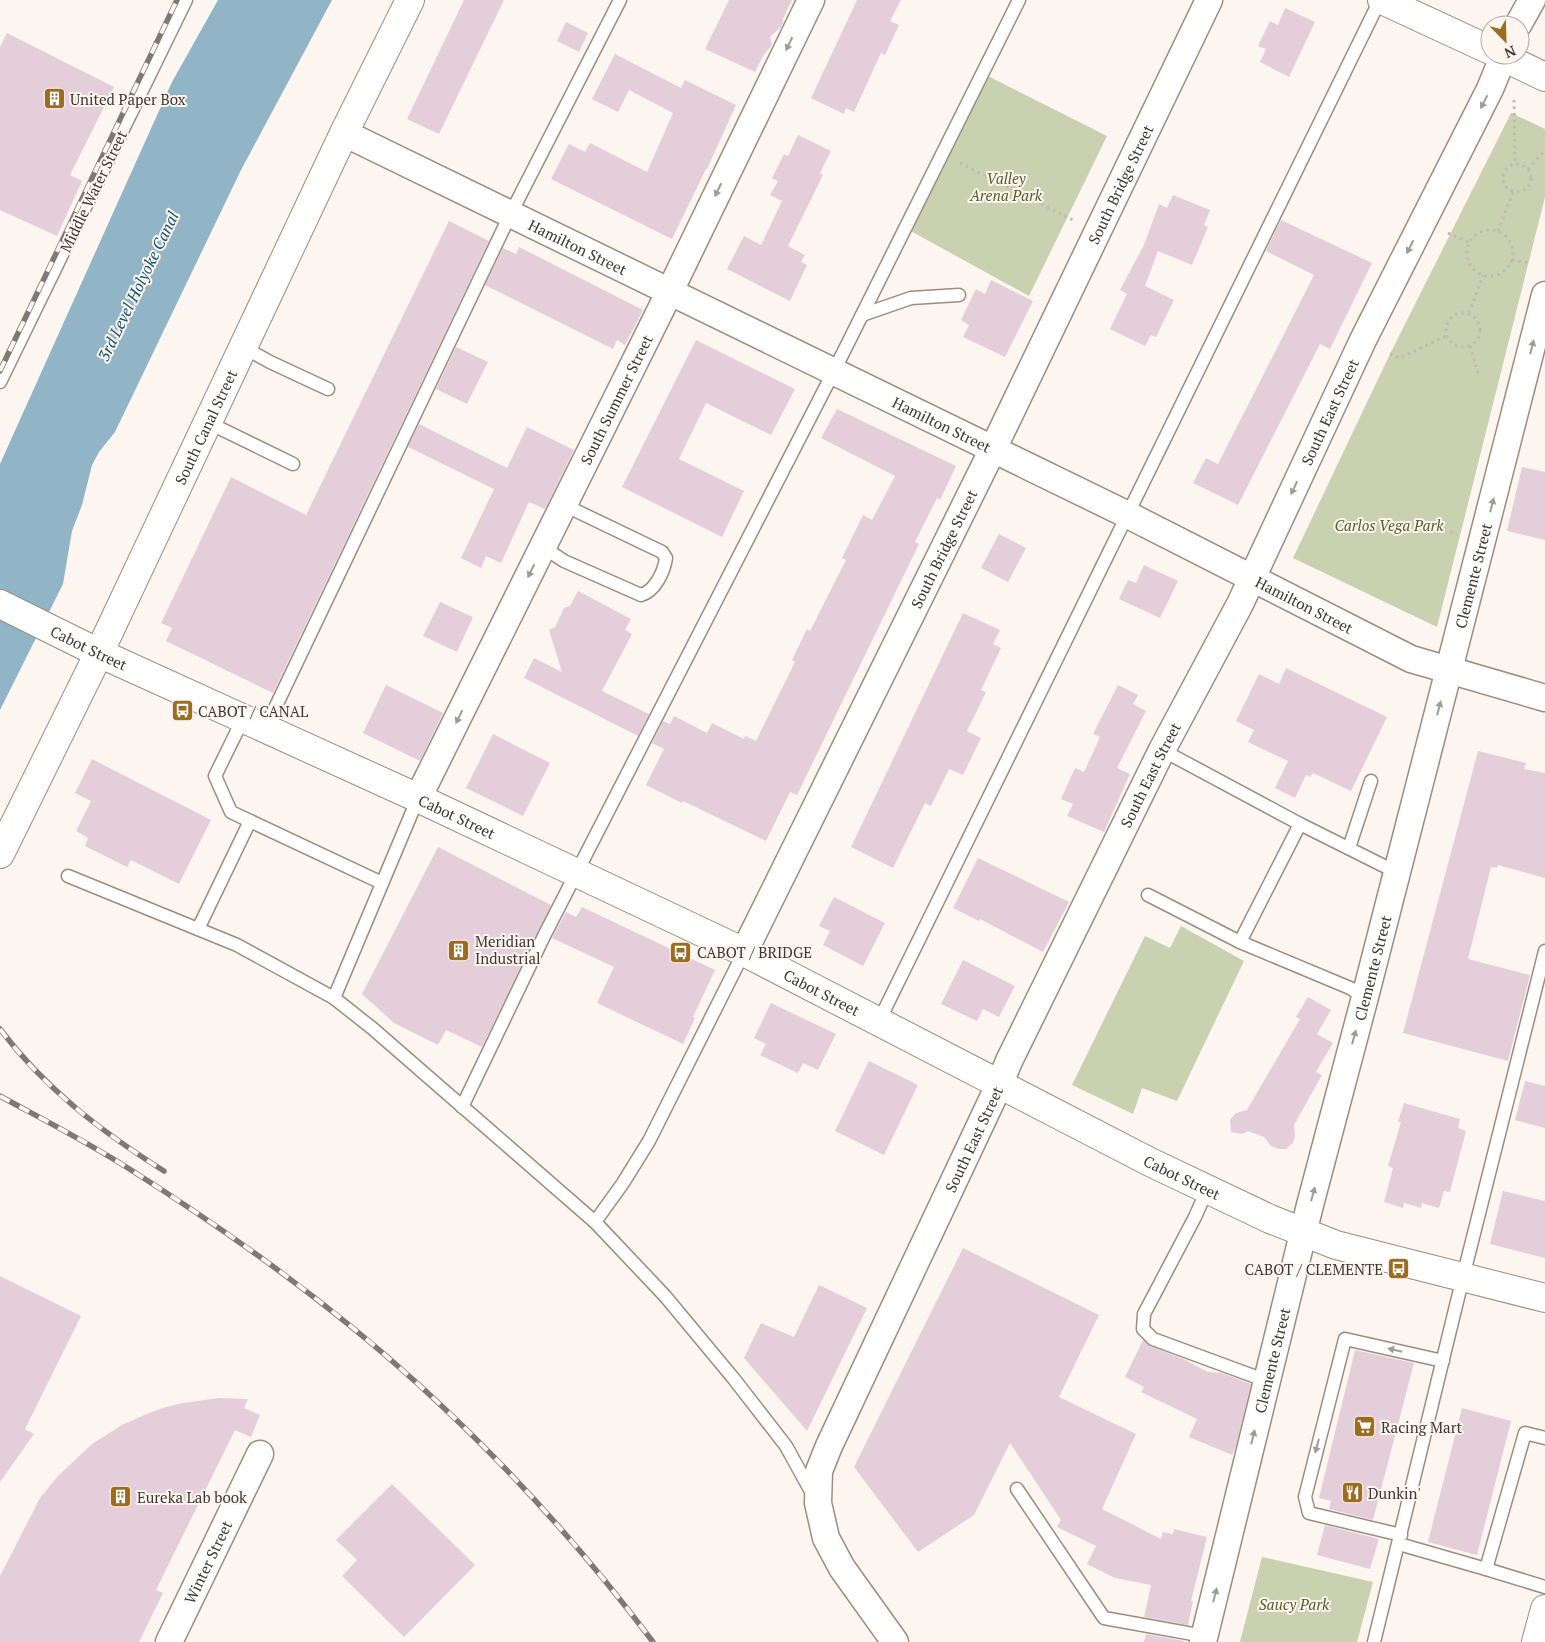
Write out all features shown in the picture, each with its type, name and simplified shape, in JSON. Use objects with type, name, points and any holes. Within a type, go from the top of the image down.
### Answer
[{"type":"main road","name":"South Canal Street","points":[[0,854],[98,653],[344,133],[410,0]]},
{"type":"main road","points":[[1381,0],[1480,45]]},
{"type":"main road","points":[[1521,65],[1545,77]]},
{"type":"main road","name":"Cabot Street","points":[[0,604],[98,653],[418,798],[744,952],[1150,1162],[1270,1219],[1336,1245],[1545,1298]]},
{"type":"main road","points":[[1536,1642],[1545,1609]]},
{"type":"street","name":"South Summer Street","points":[[418,798],[670,290],[810,0]]},
{"type":"street","name":"South Bridge Street","points":[[744,952],[993,449],[1209,0]]},
{"type":"street","points":[[1524,15],[1532,0]]},
{"type":"street","name":"South East Street","points":[[895,1642],[842,1568],[826,1538],[818,1504],[819,1471],[828,1446],[1009,1061],[1162,750],[1237,609],[1363,340],[1490,89],[1496,65]]},
{"type":"street","name":"Hamilton Street","points":[[344,133],[670,290],[1128,515],[1412,660],[1545,698]]},
{"type":"street","name":"Clemente Street","points":[[1204,1639],[1303,1232],[1545,295]]},
{"type":"street","name":"Winter Street","points":[[169,1642],[260,1454]]},
{"type":"lane","name":"Middle Water Street","points":[[0,382],[186,0]]},
{"type":"lane","points":[[382,883],[231,812],[215,776],[254,724],[510,214],[620,0]]},
{"type":"lane","points":[[462,1107],[544,936],[578,874],[834,371],[1019,0]]},
{"type":"lane","points":[[879,1021],[1381,0]]},
{"type":"lane","points":[[862,315],[911,298],[958,295]]},
{"type":"lane","points":[[243,347],[328,389]]},
{"type":"lane","points":[[207,422],[293,464]]},
{"type":"lane","points":[[543,547],[564,561],[640,595],[652,588],[665,566],[666,558],[662,552],[564,505]]},
{"type":"lane","points":[[1162,750],[1300,824],[1396,872]]},
{"type":"lane","points":[[1349,848],[1371,781]]},
{"type":"lane","points":[[334,998],[418,798]]},
{"type":"lane","points":[[198,929],[250,821]]},
{"type":"lane","points":[[1240,942],[1300,824]]},
{"type":"lane","points":[[68,876],[237,945],[334,998],[372,1028],[595,1222],[665,1296],[734,1379],[786,1446],[818,1504]]},
{"type":"lane","points":[[1148,895],[1240,942],[1365,996]]},
{"type":"lane","points":[[1374,1642],[1545,951]]},
{"type":"lane","name":"South Bridge Street","points":[[595,1222],[623,1183],[649,1141],[744,952]]},
{"type":"lane","points":[[1207,1190],[1195,1217],[1144,1314],[1143,1330],[1153,1339],[1267,1381]]},
{"type":"lane","points":[[1443,1361],[1345,1339],[1305,1497],[1309,1513],[1545,1587]]},
{"type":"lane","points":[[1486,1569],[1525,1433],[1545,1438]]},
{"type":"lane","points":[[1017,1489],[1104,1618],[1204,1639]]},
{"type":"path","points":[[1514,99],[1515,165]]},
{"type":"path","points":[[1528,169],[1545,150]]},
{"type":"path","points":[[942,154],[1098,232]]},
{"type":"path","points":[[1519,164],[1528,169],[1532,177],[1529,186],[1522,191],[1513,192],[1506,187],[1503,178],[1507,169],[1519,164]]},
{"type":"path","points":[[1498,231],[1513,192]]},
{"type":"path","points":[[1484,231],[1498,231],[1511,241],[1514,249],[1512,260],[1506,270],[1499,275],[1483,275],[1471,267],[1468,260],[1467,253],[1470,243],[1477,234],[1484,231]]},
{"type":"path","points":[[1448,233],[1470,243]]},
{"type":"path","points":[[1512,260],[1530,263]]},
{"type":"path","points":[[1469,313],[1483,275]]},
{"type":"path","points":[[1457,313],[1469,313],[1474,316],[1480,326],[1478,338],[1470,346],[1458,347],[1446,336],[1446,325],[1452,316],[1457,313]]},
{"type":"path","points":[[1390,354],[1400,358],[1446,336]]},
{"type":"path","points":[[1470,346],[1479,376]]},
{"type":"path","points":[[1425,525],[1462,536]]},
{"type":"green space","name":"Valley Arena Park","points":[[984,74],[1107,136],[1029,296],[907,229]]},
{"type":"green space","name":"Carlos Vega Park","points":[[1511,113],[1545,129],[1545,197],[1437,627],[1293,558],[1390,354]]},
{"type":"green space","points":[[1181,926],[1244,961],[1177,1101],[1142,1088],[1133,1114],[1072,1085],[1145,936],[1170,948]]},
{"type":"green space","name":"Saucy Park","points":[[1262,1557],[1373,1582],[1357,1642],[1240,1642]]},
{"type":"water","name":"3rd Level Holyoke Canal","points":[[218,0],[332,0],[241,170],[115,432],[99,452],[92,465],[82,505],[72,531],[63,584],[0,710],[0,464],[172,82]]},
{"type":"building","points":[[464,0],[504,0],[439,134],[407,119]]},
{"type":"building","points":[[729,0],[792,0],[781,27],[770,37],[772,45],[763,56],[755,72],[705,49]]},
{"type":"building","points":[[857,0],[901,0],[890,21],[899,25],[885,55],[881,53],[854,112],[846,108],[844,114],[811,98]]},
{"type":"building","points":[[1285,8],[1315,22],[1289,77],[1260,62],[1266,49],[1258,46],[1270,21],[1278,25]]},
{"type":"building","points":[[566,22],[588,33],[579,52],[557,41]]},
{"type":"building","points":[[7,33],[114,87],[70,175],[82,181],[57,236],[0,210],[0,47]]},
{"type":"building","points":[[615,54],[681,88],[685,80],[736,105],[672,239],[551,179],[569,144],[585,152],[590,143],[647,172],[673,113],[629,90],[618,112],[592,99]]},
{"type":"building","points":[[798,135],[831,151],[820,173],[823,175],[788,246],[805,255],[801,262],[807,265],[790,301],[727,269],[744,236],[761,245],[782,201],[770,195],[778,181],[772,178],[784,154],[788,156]]},
{"type":"building","points":[[1173,195],[1210,210],[1204,225],[1208,227],[1192,265],[1158,251],[1145,286],[1174,300],[1156,337],[1151,335],[1145,346],[1110,329],[1127,294],[1120,290],[1144,245],[1159,204],[1167,208]]},
{"type":"building","points":[[1281,220],[1372,263],[1330,349],[1320,344],[1238,505],[1193,483],[1206,458],[1218,464],[1314,275],[1266,251]]},
{"type":"building","points":[[449,221],[489,241],[273,693],[166,641],[172,628],[161,623],[231,477],[306,515]]},
{"type":"building","points":[[519,247],[643,310],[625,345],[617,340],[613,349],[485,285],[503,248],[516,254]]},
{"type":"building","points":[[991,280],[1033,301],[1005,357],[963,337],[969,325],[961,320],[976,289],[985,294]]},
{"type":"building","points":[[696,340],[795,389],[771,435],[706,403],[679,459],[744,491],[722,537],[622,487]]},
{"type":"building","points":[[456,347],[488,362],[467,404],[436,389]]},
{"type":"building","points":[[837,409],[956,466],[940,500],[937,498],[915,542],[919,544],[797,795],[790,792],[766,841],[646,785],[664,749],[652,743],[663,721],[670,724],[674,716],[707,733],[712,723],[744,739],[745,736],[756,741],[795,662],[792,660],[807,629],[810,631],[846,560],[842,558],[863,515],[872,520],[895,476],[821,438]]},
{"type":"building","points":[[419,424],[507,468],[527,427],[574,450],[545,509],[529,502],[501,563],[486,556],[481,568],[461,558],[494,489],[408,447]]},
{"type":"building","points":[[1522,467],[1545,472],[1545,540],[1507,531]]},
{"type":"building","points":[[999,534],[1026,548],[1008,582],[981,568]]},
{"type":"building","points":[[1144,565],[1178,581],[1160,618],[1119,599],[1128,580],[1136,583]]},
{"type":"building","points":[[578,591],[631,619],[625,630],[632,634],[602,691],[649,714],[638,736],[524,678],[534,658],[562,672],[549,630],[555,627],[564,608],[570,606]]},
{"type":"building","points":[[440,602],[473,617],[457,652],[423,636]]},
{"type":"building","points":[[963,613],[1000,630],[993,644],[1001,648],[981,690],[986,692],[967,731],[981,738],[963,775],[949,769],[931,806],[925,803],[893,868],[851,847]]},
{"type":"building","points":[[1286,668],[1387,717],[1351,791],[1313,773],[1310,777],[1306,775],[1295,798],[1275,788],[1288,761],[1248,742],[1254,730],[1236,721],[1259,674],[1279,684]]},
{"type":"building","points":[[386,685],[443,713],[420,761],[363,733]]},
{"type":"building","points":[[1118,685],[1138,695],[1133,704],[1146,711],[1117,768],[1130,774],[1104,832],[1067,816],[1073,804],[1061,799],[1075,768],[1084,772],[1100,737],[1093,734]]},
{"type":"building","points":[[493,734],[550,763],[523,816],[466,788]]},
{"type":"building","points":[[1478,751],[1526,763],[1524,769],[1545,773],[1545,878],[1498,865],[1497,868],[1491,867],[1468,959],[1530,975],[1508,1061],[1403,1033]]},
{"type":"building","points":[[92,759],[211,820],[179,884],[131,860],[127,867],[85,846],[88,838],[76,831],[91,801],[75,793]]},
{"type":"building","name":"Meridian Industrial","points":[[438,847],[551,905],[482,1047],[446,1030],[438,1045],[394,1023],[362,994]]},
{"type":"building","points":[[978,858],[1069,902],[1043,952],[980,919],[979,921],[953,908]]},
{"type":"building","points":[[834,897],[885,923],[863,966],[823,945],[830,931],[819,926]]},
{"type":"building","points":[[582,907],[715,970],[693,1017],[695,1018],[683,1044],[597,1003],[614,967],[552,938],[566,912],[576,917]]},
{"type":"building","points":[[963,960],[1015,986],[999,1017],[983,1009],[977,1021],[941,1004]]},
{"type":"building","points":[[1308,997],[1331,1010],[1317,1034],[1333,1043],[1316,1072],[1322,1075],[1294,1125],[1295,1136],[1293,1143],[1286,1149],[1279,1149],[1271,1146],[1264,1137],[1248,1131],[1242,1134],[1231,1132],[1230,1120],[1236,1113],[1247,1110],[1300,1019],[1296,1017]]},
{"type":"building","points":[[771,1003],[836,1034],[818,1070],[803,1063],[798,1073],[760,1055],[766,1044],[754,1038]]},
{"type":"building","points":[[869,1061],[918,1085],[884,1155],[835,1131]]},
{"type":"building","points":[[1525,1081],[1545,1086],[1545,1128],[1515,1120]]},
{"type":"building","points":[[1404,1103],[1460,1119],[1458,1128],[1466,1131],[1450,1192],[1444,1191],[1439,1208],[1422,1203],[1421,1208],[1404,1203],[1403,1208],[1384,1202],[1393,1168],[1388,1166],[1401,1122],[1398,1122]]},
{"type":"building","points":[[1503,1191],[1545,1201],[1545,1258],[1490,1244]]},
{"type":"building","points":[[963,1248],[1099,1315],[1059,1397],[1136,1434],[1102,1509],[1161,1539],[1163,1532],[1173,1534],[1174,1529],[1207,1537],[1191,1601],[1193,1601],[1188,1625],[1144,1617],[1151,1585],[1115,1578],[1087,1564],[1096,1546],[1057,1527],[1061,1520],[1010,1443],[974,1515],[918,1552],[854,1467]]},
{"type":"building","points":[[0,1276],[81,1316],[25,1429],[34,1434],[0,1482]]},
{"type":"building","points":[[819,1285],[867,1308],[807,1431],[744,1358],[761,1323],[794,1337]]},
{"type":"building","points":[[1143,1340],[1150,1346],[1183,1359],[1208,1372],[1222,1373],[1251,1384],[1236,1446],[1232,1455],[1189,1437],[1197,1419],[1141,1392],[1144,1387],[1125,1377]]},
{"type":"building","points":[[1355,1350],[1414,1363],[1373,1520],[1329,1509],[1331,1501],[1319,1498]]},
{"type":"building","name":"Eureka Lab book","points":[[219,1398],[248,1399],[244,1408],[260,1415],[251,1437],[235,1430],[156,1590],[163,1593],[139,1642],[0,1642],[0,1576],[40,1498],[58,1476],[92,1444],[122,1425],[166,1407]]},
{"type":"building","name":"Racing Mart","points":[[1462,1408],[1511,1421],[1477,1555],[1428,1542]]},
{"type":"building","points":[[392,1484],[475,1565],[404,1637],[342,1576],[357,1560],[336,1540]]},
{"type":"building","points":[[1325,1525],[1379,1539],[1370,1569],[1317,1555]]},
{"type":"building","points":[[1146,1634],[1184,1641],[1184,1642],[1144,1642]]},
{"type":"railway","points":[[0,371],[177,0]]},
{"type":"railway","points":[[0,1029],[35,1071],[75,1108],[118,1141],[164,1171]]},
{"type":"railway","points":[[0,1096],[115,1160],[169,1194],[279,1271],[385,1354],[481,1444],[542,1507],[599,1573],[653,1642]]},
{"type":"place","name":"United Paper Box","points":[[54,99]]},
{"type":"place","name":"CABOT / CANAL","points":[[182,711]]},
{"type":"place","name":"Meridian Industrial","points":[[459,950]]},
{"type":"place","name":"CABOT / BRIDGE","points":[[681,952]]},
{"type":"place","name":"CABOT / CLEMENTE","points":[[1399,1269]]},
{"type":"place","name":"Racing Mart","points":[[1365,1427]]},
{"type":"place","name":"Dunkin'","points":[[1352,1493]]},
{"type":"place","name":"Eureka Lab book","points":[[121,1497]]}]
